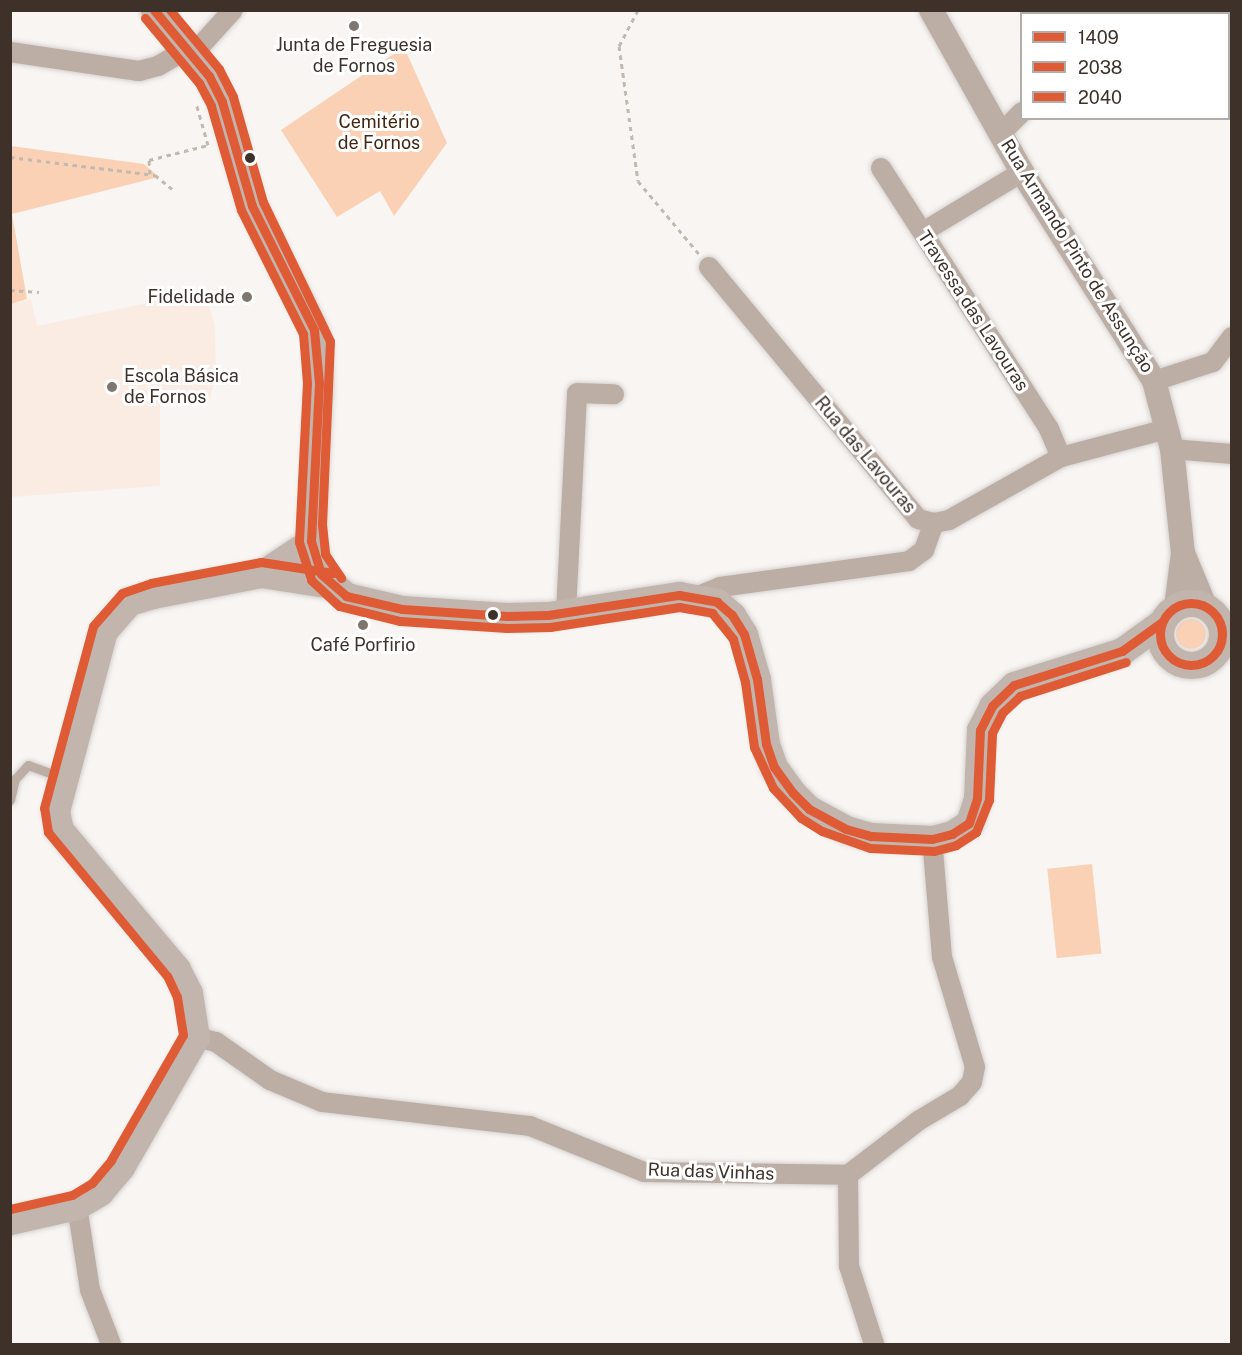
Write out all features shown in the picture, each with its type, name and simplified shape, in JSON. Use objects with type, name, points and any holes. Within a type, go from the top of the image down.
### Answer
[{"type":"main road","points":[[154,10],[191,51],[218,93],[252,206],[318,344],[311,541],[313,558],[331,585],[346,596],[402,609],[507,616],[566,612],[679,595],[698,596],[717,602],[732,615],[744,634],[757,679],[766,744],[774,767],[793,793],[809,809],[846,829],[871,836],[932,839],[952,834],[969,823],[977,798],[980,730],[992,706],[1014,685],[1122,651],[1186,603],[1205,606],[1214,612],[1227,633],[1218,649],[1204,662]]},
{"type":"main road","points":[[261,574],[311,541]]},
{"type":"main road","points":[[10,1221],[77,1206],[100,1192],[121,1167],[196,1037],[189,993],[177,969],[60,830],[56,811],[63,778],[104,631],[115,615],[129,602],[153,595],[261,574],[331,585]]},
{"type":"main road","points":[[1169,614],[1161,644],[1174,660]]},
{"type":"main road","points":[[1122,651],[1174,660],[1184,664],[1204,662],[1232,666]]},
{"type":"street","points":[[10,52],[139,71],[158,66],[191,51],[233,10]]},
{"type":"street","name":"Rua Armando Pinto de Assunção","points":[[931,10],[1022,172],[1154,381],[1170,439],[1183,553],[1205,606]]},
{"type":"street","points":[[1000,134],[1020,114]]},
{"type":"street","name":"Travessa das Lavouras","points":[[881,168],[1049,429],[1061,457]]},
{"type":"street","points":[[923,232],[1022,172]]},
{"type":"street","name":"Rua das Lavouras","points":[[709,267],[918,519],[934,523],[949,520],[1061,457],[1170,439],[1232,454]]},
{"type":"street","points":[[1154,381],[1213,362],[1232,337]]},
{"type":"street","points":[[566,612],[578,393],[614,394]]},
{"type":"street","points":[[698,596],[720,587],[909,561],[924,550],[934,523]]},
{"type":"street","name":"Rua Armando Pinto de Assunção","points":[[1169,614],[1183,553]]},
{"type":"street","points":[[874,1344],[849,1266],[848,1175],[918,1121],[960,1096],[972,1082],[975,1067],[942,957],[932,839]]},
{"type":"street","name":"Rua das Vinhas","points":[[196,1037],[216,1042],[270,1080],[322,1102],[530,1126],[644,1172],[848,1175]]},
{"type":"street","points":[[77,1206],[90,1290],[111,1344]]},
{"type":"lane","points":[[10,800],[15,779],[28,765],[63,778]]},
{"type":"path","points":[[638,10],[619,46],[638,182],[709,267]]},
{"type":"path","points":[[150,174],[149,160],[208,145],[195,100],[218,93]]},
{"type":"path","points":[[10,157],[150,174],[165,178],[172,189]]},
{"type":"path","points":[[10,290],[39,292]]},
{"type":"shaded area","name":"Escola Básica de Fornos","points":[[205,291],[215,326],[216,377],[210,398],[160,400],[160,486],[11,497],[11,304],[31,299],[37,326]]},
{"type":"green space","name":"Cemitério de Fornos","points":[[404,47],[447,143],[394,216],[380,191],[337,217],[281,130]]},
{"type":"green space","points":[[11,146],[144,164],[159,177],[12,214],[27,299],[11,304]]},
{"type":"green space","points":[[1191,619],[1202,623],[1206,634],[1202,645],[1191,649],[1180,645],[1176,634],[1180,623]]},
{"type":"green space","points":[[1092,864],[1101,954],[1057,958],[1047,869]]},
{"type":"transit line","name":"1409","points":[[154,10],[209,76],[222,102],[252,206],[314,330],[319,383],[311,541],[321,574],[346,596],[402,609],[507,616],[548,615],[679,595],[717,602],[732,615],[744,634],[757,679],[766,744],[774,767],[793,793],[809,809],[846,829],[871,836],[932,839],[952,834],[969,823],[977,798],[980,730],[992,706],[1014,685],[1122,651],[1162,622]]},
{"type":"transit line","name":"2040","points":[[170,10],[219,69],[233,97],[263,202],[330,341],[322,524],[325,554],[341,578]]},
{"type":"transit line","name":"2038","points":[[145,18],[199,83],[211,106],[241,210],[303,334],[307,383],[299,542],[311,580],[339,606],[400,621],[507,628],[550,627],[679,607],[712,613],[733,639],[745,682],[754,747],[773,788],[801,818],[822,831],[870,848],[934,851],[956,845],[976,832],[989,800],[992,733],[1002,713],[1020,696],[1126,662]]},
{"type":"transit line","name":"2040","points":[[10,1209],[72,1195],[92,1183],[111,1160],[183,1035],[177,997],[167,976],[48,832],[44,808],[93,626],[122,593],[151,583],[261,562],[333,573]]},
{"type":"transit line","name":"1409","points":[[1191,603],[1203,605],[1213,612],[1220,622],[1222,634],[1220,646],[1213,656],[1203,663],[1191,665],[1179,663],[1169,656],[1162,646],[1160,634],[1162,622],[1169,612],[1179,605],[1191,603]]},
{"type":"place","name":"Junta de Freguesia de Fornos","points":[[354,26]]},
{"type":"place","name":"Fidelidade","points":[[247,297]]},
{"type":"place","name":"Escola Básica de Fornos","points":[[112,387]]},
{"type":"place","name":"Café Porfirio","points":[[363,625]]}]
